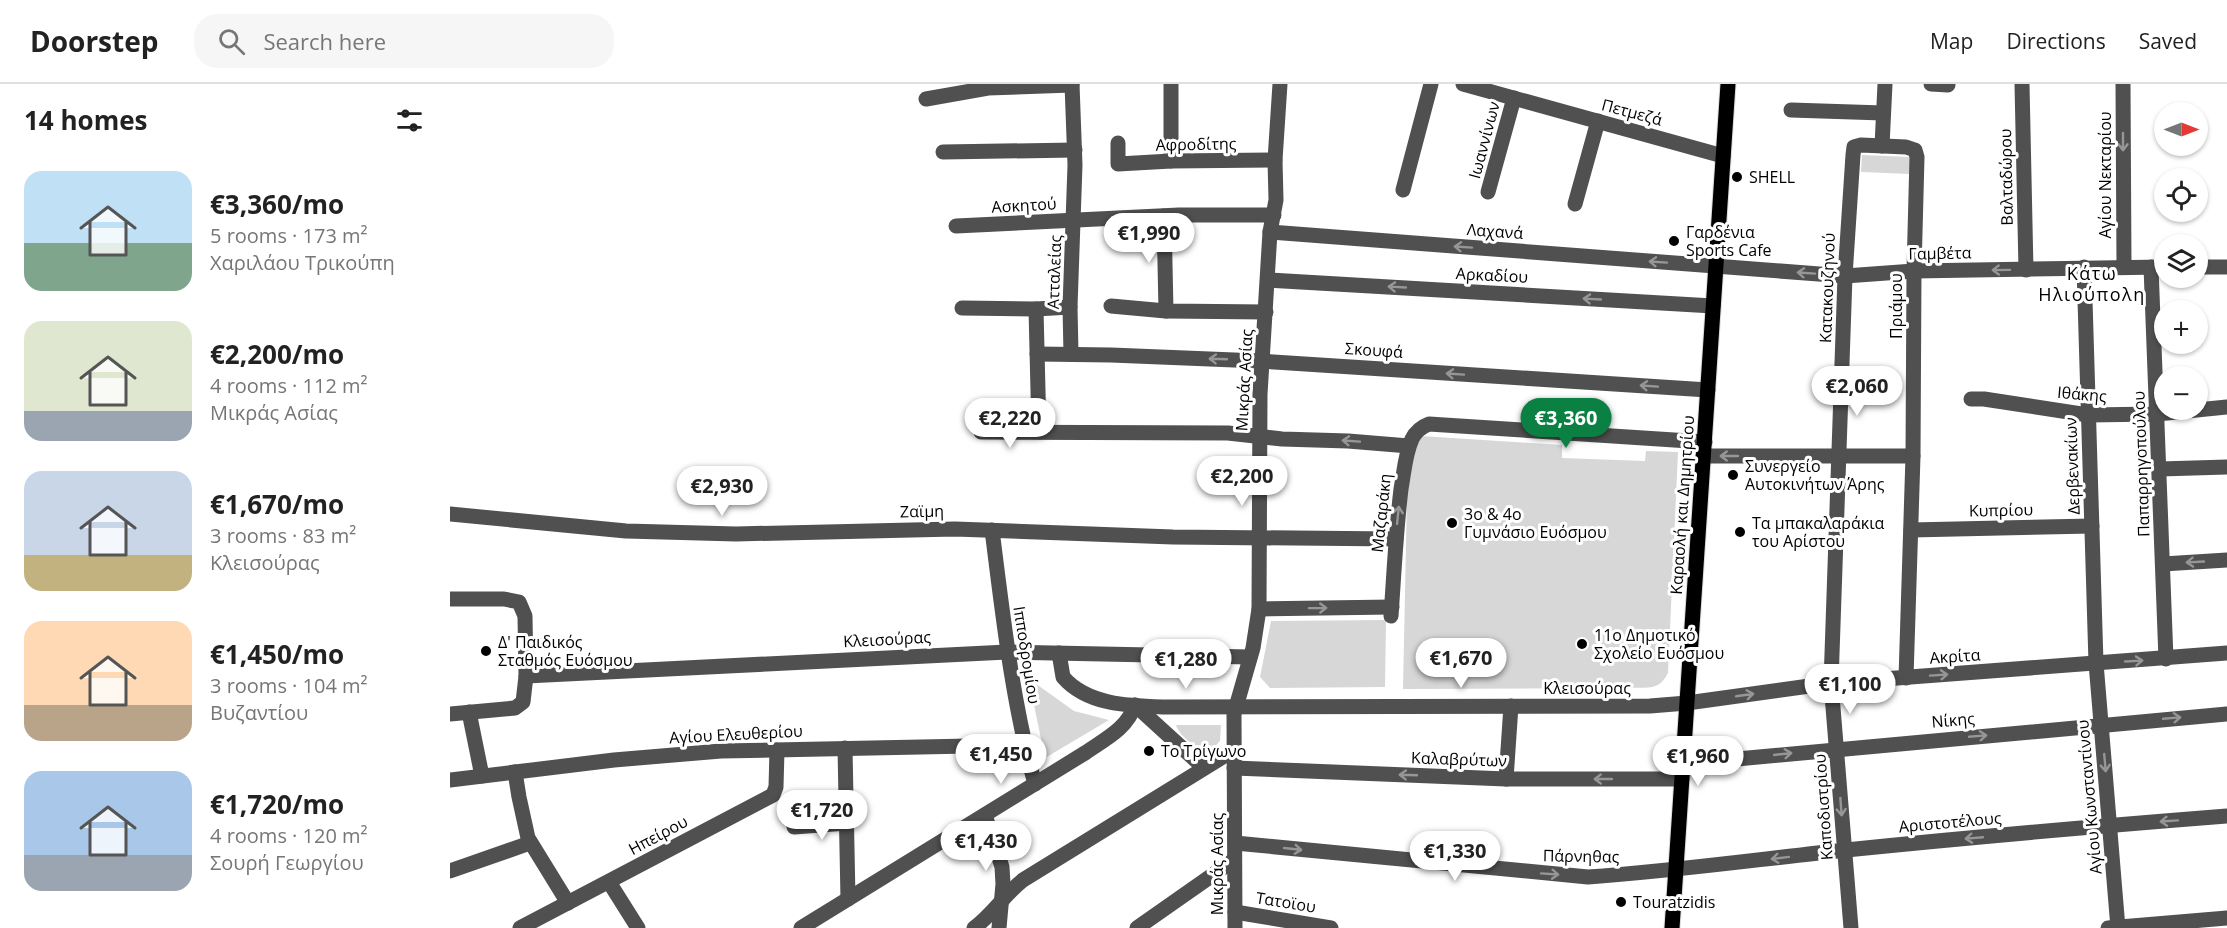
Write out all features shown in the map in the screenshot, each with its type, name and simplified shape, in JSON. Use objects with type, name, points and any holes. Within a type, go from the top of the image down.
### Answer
[{"type":"main road","name":"Καραολή και Δημητρίου","points":[[1672,928],[1728,84]]},
{"type":"street","points":[[926,99],[988,88],[1072,84]]},
{"type":"street","name":"Ατταλείας","points":[[1071,354],[1070,307],[1075,150],[1072,84]]},
{"type":"street","points":[[1171,84],[1171,161]]},
{"type":"street","name":"Μικράς Ασίας","points":[[1235,928],[1235,706],[1250,657],[1259,609],[1259,436],[1262,361],[1270,232],[1276,200],[1275,160],[1281,84]]},
{"type":"street","points":[[1403,190],[1431,84]]},
{"type":"street","name":"Πετμεζά","points":[[1463,84],[1498,89],[1514,98],[1723,156]]},
{"type":"street","points":[[1882,146],[1884,84]]},
{"type":"street","points":[[1931,84],[1948,85]]},
{"type":"street","name":"Βαλταδώρου","points":[[2022,84],[2026,270]]},
{"type":"street","name":"Αγίου Νεκταρίου","points":[[2123,84],[2124,266]]},
{"type":"street","name":"Ιωαννίνων","points":[[1488,192],[1514,98]]},
{"type":"street","points":[[1791,110],[1883,113]]},
{"type":"street","points":[[1575,204],[1598,121]]},
{"type":"street","name":"Αφροδίτης","points":[[1118,143],[1118,164],[1275,160]]},
{"type":"street","name":"Κατακουζηνού","points":[[1831,684],[1845,276],[1854,147],[1882,146]]},
{"type":"street","name":"Πριάμου","points":[[1882,146],[1906,147],[1915,150],[1917,157],[1913,456],[1906,678]]},
{"type":"street","points":[[943,152],[1075,150]]},
{"type":"street","name":"Ασκητού","points":[[956,226],[1164,216],[1274,215]]},
{"type":"street","points":[[1164,216],[1166,311]]},
{"type":"street","name":"Λαχανά","points":[[1270,232],[1716,266]]},
{"type":"street","name":"Γαμβέτα","points":[[1716,266],[1845,276],[1914,271],[2154,267]]},
{"type":"street","name":"Δερβενακίων","points":[[2084,267],[2096,663]]},
{"type":"street","points":[[2208,267],[2227,267]]},
{"type":"street","name":"Αρκαδίου","points":[[1268,280],[1713,306]]},
{"type":"street","name":"Παπαρρηγοπούλου","points":[[2157,366],[2158,288]]},
{"type":"street","points":[[1111,306],[1166,311],[1266,312]]},
{"type":"street","points":[[962,308],[1070,307]]},
{"type":"street","points":[[1036,309],[1039,432]]},
{"type":"street","name":"Σκουφά","points":[[1037,354],[1262,361],[1708,390]]},
{"type":"street","name":"Ιθάκης","points":[[1971,399],[2088,415],[2154,414]]},
{"type":"street","name":"Ιθάκης","points":[[2208,409],[2227,407]]},
{"type":"street","name":"Παπαρρηγοπούλου","points":[[2157,420],[2166,659]]},
{"type":"street","name":"Μαζαράκη","points":[[1259,609],[1391,611],[1403,475],[1410,446],[1421,427],[1429,424],[1704,449]]},
{"type":"street","points":[[981,432],[1228,434],[1410,446]]},
{"type":"street","points":[[1704,449],[1840,456],[1913,456]]},
{"type":"street","points":[[2160,469],[2227,467]]},
{"type":"street","name":"Ζαϊμη","points":[[450,514],[626,531],[659,532],[736,534],[932,529],[1259,538],[1396,539]]},
{"type":"street","name":"Κυπρίου","points":[[1911,530],[2092,526]]},
{"type":"street","name":"Ιπποδρομίου","points":[[992,530],[1007,652],[1024,745],[1035,784]]},
{"type":"street","points":[[2163,564],[2227,560]]},
{"type":"street","points":[[450,599],[504,599],[519,602],[525,616],[526,676],[523,702],[515,708],[450,714]]},
{"type":"street","name":"Κλεισούρας","points":[[526,676],[1007,652],[1250,657]]},
{"type":"street","name":"Κλεισούρας","points":[[1059,653],[1064,677],[1072,685],[1102,701],[1135,705],[1636,706],[1687,703]]},
{"type":"street","name":"Ακρίτα","points":[[1687,703],[1831,684],[2227,653]]},
{"type":"street","name":"Αγίου Κωνσταντίνου","points":[[2096,663],[2118,928]]},
{"type":"street","name":"Καποδιστρίου","points":[[1831,684],[1851,928]]},
{"type":"street","points":[[801,928],[1035,784],[1121,728],[1131,717],[1135,705],[1203,768]]},
{"type":"street","points":[[1506,779],[1511,706]]},
{"type":"street","points":[[469,712],[482,776]]},
{"type":"street","name":"Νίκης","points":[[1683,772],[1837,749],[2227,714]]},
{"type":"street","name":"Αγίου Ελευθερίου","points":[[450,780],[614,760],[721,751],[1024,745]]},
{"type":"street","points":[[845,748],[848,898]]},
{"type":"street","name":"Ηπείρου","points":[[530,926],[568,903],[773,795],[776,787],[777,750]]},
{"type":"street","points":[[974,928],[1023,879],[1234,750]]},
{"type":"street","name":"Καλαβρύτων","points":[[1234,768],[1506,779],[1683,772]]},
{"type":"street","points":[[515,772],[530,843],[568,903]]},
{"type":"street","points":[[985,815],[1002,867],[999,928]]},
{"type":"street","name":"Αριστοτέλους","points":[[1676,870],[1845,850],[2227,816]]},
{"type":"street","points":[[794,827],[847,823]]},
{"type":"street","points":[[450,871],[530,843]]},
{"type":"street","name":"Πάρνηθας","points":[[1235,843],[1588,877],[1676,870]]},
{"type":"street","points":[[1137,928],[1234,860]]},
{"type":"street","points":[[609,882],[638,928]]},
{"type":"street","name":"Τατοϊου","points":[[1235,912],[1331,928]]},
{"type":"street","points":[[2108,928],[2227,918]]},
{"type":"shaded area","points":[[1862,155],[1911,157],[1910,174],[1861,172]]},
{"type":"shaded area","points":[[1421,436],[1562,445],[1562,458],[1645,461],[1646,451],[1678,452],[1668,673],[1661,683],[1642,688],[1403,689],[1407,497],[1413,454]]},
{"type":"shaded area","points":[[1386,620],[1385,687],[1270,688],[1260,677],[1271,621]]},
{"type":"shaded area","points":[[1029,681],[1074,711],[1109,720],[1045,758]]},
{"type":"shaded area","points":[[1176,725],[1221,725],[1220,741],[1211,749],[1198,748],[1188,741]]},
{"type":"place","name":"SHELL","points":[[1737,177]]},
{"type":"place","name":"Γαρδένια Sports Cafe","points":[[1674,241]]},
{"type":"place","name":"Συνεργείο Αυτοκινήτων Άρης","points":[[1733,475]]},
{"type":"place","name":"3ο & 4ο Γυμνάσιο Ευόσμου","points":[[1452,523]]},
{"type":"place","name":"Τα μπακαλαράκια του Αρίστου","points":[[1740,532]]},
{"type":"place","name":"11ο Δημοτικό Σχολείο Ευόσμου","points":[[1582,644]]},
{"type":"place","name":"Δ' Παιδικός Σταθμός Ευόσμου","points":[[486,651]]},
{"type":"place","name":"Το Τρίγωνο","points":[[1149,751]]},
{"type":"place","name":"Touratzidis","points":[[1621,902]]},
{"type":"district","name":"Κάτω Ηλιούπολη","points":[[2092,284]]}]
